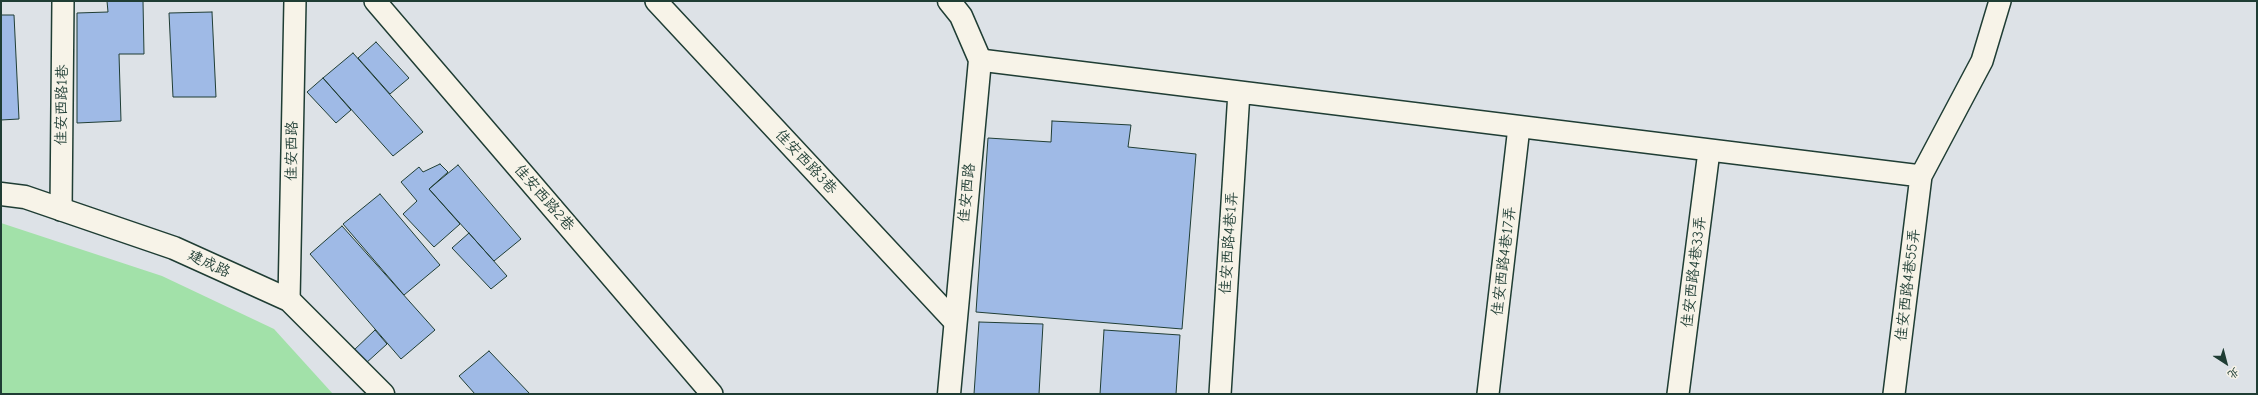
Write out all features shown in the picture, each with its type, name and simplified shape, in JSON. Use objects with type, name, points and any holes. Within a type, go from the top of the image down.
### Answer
[{"type":"street","name":"佳安西路","points":[[949,394],[980,60],[959,6]]},
{"type":"street","name":"建成路","points":[[1,194],[25,197],[174,248],[289,300],[383,394]]},
{"type":"lane","name":"佳安西路1巷","points":[[61,210],[63,1]]},
{"type":"lane","name":"佳安西路","points":[[289,300],[295,1]]},
{"type":"lane","name":"佳安西路2巷","points":[[375,1],[712,394]]},
{"type":"lane","name":"佳安西路3巷","points":[[656,1],[955,322]]},
{"type":"lane","points":[[980,60],[1921,176],[1982,61],[2000,1]]},
{"type":"lane","name":"佳安西路4巷1弄","points":[[1220,394],[1239,92]]},
{"type":"lane","name":"佳安西路4巷17弄","points":[[1488,394],[1519,127]]},
{"type":"lane","name":"佳安西路4巷33弄","points":[[1678,394],[1710,151]]},
{"type":"lane","name":"佳安西路4巷55弄","points":[[1894,394],[1921,176]]},
{"type":"green space","points":[[1,223],[162,276],[274,329],[333,394],[1,394]]},
{"type":"building","points":[[107,1],[143,1],[144,54],[119,54],[121,121],[77,123],[77,13],[108,12]]},
{"type":"building","points":[[212,12],[216,97],[173,97],[169,13]]},
{"type":"building","points":[[1,15],[14,15],[19,119],[1,120]]},
{"type":"building","points":[[376,42],[409,78],[390,94],[358,58]]},
{"type":"building","points":[[353,53],[423,132],[393,156],[323,78]]},
{"type":"building","points":[[323,78],[351,110],[336,123],[307,92]]},
{"type":"building","points":[[1052,121],[1131,125],[1128,147],[1196,154],[1182,329],[976,312],[988,138],[1051,142]]},
{"type":"building","points":[[440,164],[448,172],[429,189],[460,224],[434,247],[403,214],[417,201],[401,182],[419,167],[423,172]]},
{"type":"building","points":[[458,165],[521,239],[494,261],[429,189]]},
{"type":"building","points":[[380,194],[440,265],[404,295],[343,224]]},
{"type":"building","points":[[342,226],[435,330],[401,359],[310,254]]},
{"type":"building","points":[[469,233],[507,276],[491,289],[452,248]]},
{"type":"building","points":[[979,322],[1043,324],[1039,394],[974,394]]},
{"type":"building","points":[[375,330],[387,344],[365,364],[353,351]]},
{"type":"building","points":[[1104,330],[1180,335],[1176,394],[1100,394]]},
{"type":"building","points":[[489,351],[530,394],[475,394],[459,376]]}]
